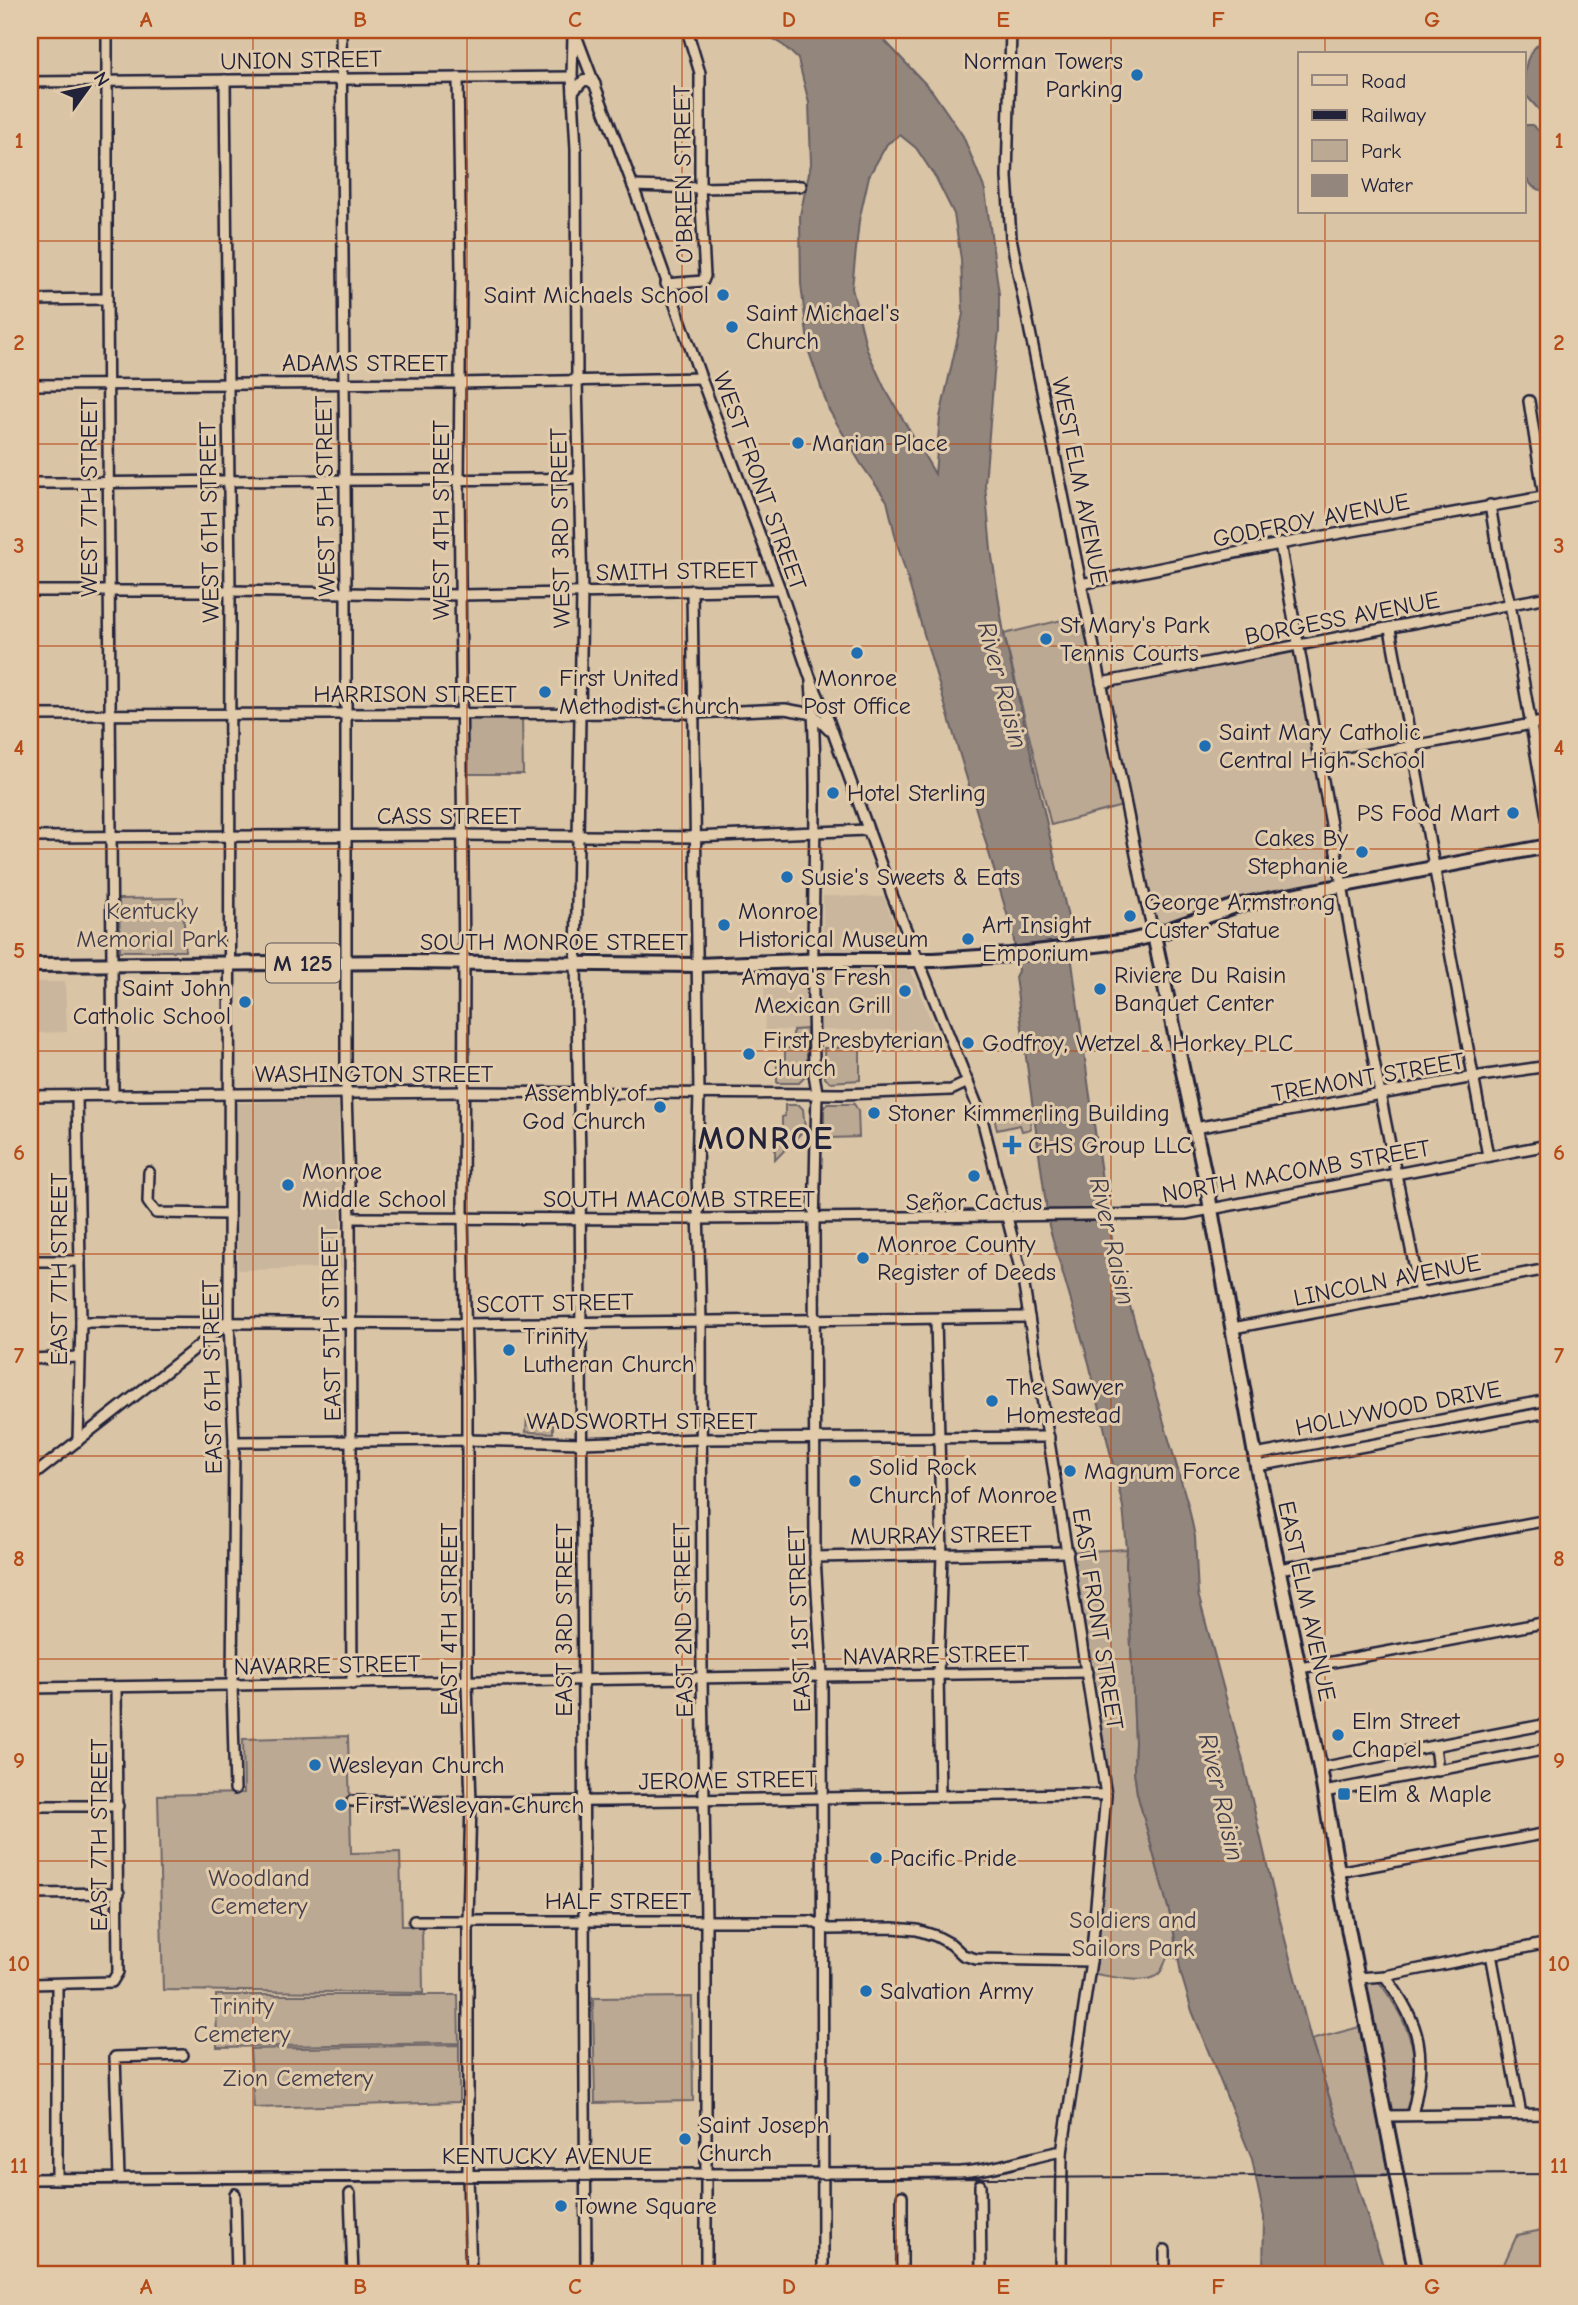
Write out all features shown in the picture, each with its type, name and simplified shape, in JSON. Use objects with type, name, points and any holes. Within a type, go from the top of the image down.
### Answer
[{"type":"main road","name":"SOUTH MONROE STREET","points":[[30,965],[464,962],[697,965],[1010,955],[1129,941],[1236,906],[1548,846]]},
{"type":"main road","name":"EAST ELM AVENUE","points":[[1154,935],[1211,1209],[1256,1461],[1320,1768],[1416,2275]]},
{"type":"street","name":"WEST 7TH STREET","points":[[107,30],[111,964]]},
{"type":"street","name":"WEST 5TH STREET","points":[[341,30],[346,594],[345,963]]},
{"type":"street","name":"WEST 3RD STREET","points":[[574,30],[572,77],[582,592],[576,964]]},
{"type":"street","name":"WEST FRONT STREET","points":[[574,30],[634,186],[666,284],[911,945]]},
{"type":"street","name":"O'BRIEN STREET","points":[[666,284],[704,282],[705,276],[700,188],[700,73],[687,30]]},
{"type":"street","name":"WEST ELM AVENUE","points":[[1011,30],[1007,177],[1011,238],[1154,935]]},
{"type":"street","name":"UNION STREET","points":[[30,82],[572,77]]},
{"type":"street","name":"WEST 4TH STREET","points":[[458,78],[464,962]]},
{"type":"street","name":"WEST 6TH STREET","points":[[225,80],[230,591],[228,964]]},
{"type":"street","points":[[573,92],[583,81],[588,80],[595,84]]},
{"type":"street","points":[[634,186],[801,186]]},
{"type":"street","points":[[30,300],[107,299]]},
{"type":"street","name":"ADAMS STREET","points":[[30,385],[460,383],[701,378]]},
{"type":"street","points":[[1529,401],[1546,496]]},
{"type":"street","points":[[30,483],[579,478]]},
{"type":"street","name":"GODFROY AVENUE","points":[[1081,584],[1280,544],[1546,496]]},
{"type":"street","points":[[1490,505],[1548,823]]},
{"type":"street","points":[[1280,544],[1380,1094],[1420,1294]]},
{"type":"street","name":"SMITH STREET","points":[[30,591],[460,595],[780,589]]},
{"type":"street","name":"EAST 2ND STREET","points":[[692,590],[706,1920],[706,2275]]},
{"type":"street","name":"BORGESS AVENUE","points":[[1101,683],[1548,597]]},
{"type":"street","points":[[1390,629],[1488,1156]]},
{"type":"street","name":"EAST 1ST STREET","points":[[810,677],[815,832],[814,1074],[817,1092],[815,1557],[822,1675],[823,2275]]},
{"type":"street","name":"HARRISON STREET","points":[[30,715],[694,713],[785,709],[813,715]]},
{"type":"street","points":[[813,715],[833,736]]},
{"type":"street","points":[[1321,763],[1548,720]]},
{"type":"street","name":"CASS STREET","points":[[30,837],[694,837],[867,830]]},
{"type":"street","name":"EAST FRONT STREET","points":[[911,945],[982,1119],[1008,1214],[1023,1280],[1106,1796],[1091,1961],[1062,2153],[1061,2275]]},
{"type":"street","name":"EAST 4TH STREET","points":[[464,962],[463,1217],[467,1324],[467,1683],[471,1802],[468,1920],[468,2176],[471,2275]]},
{"type":"street","name":"EAST 5TH STREET","points":[[345,963],[350,1218],[352,1684]]},
{"type":"street","points":[[111,964],[113,1096]]},
{"type":"street","name":"EAST 6TH STREET","points":[[228,964],[229,1322],[234,1442],[232,1685],[235,1789]]},
{"type":"street","name":"EAST 3RD STREET","points":[[576,964],[581,1219],[586,2275]]},
{"type":"street","name":"TREMONT STREET","points":[[1195,1128],[1548,1066]]},
{"type":"street","name":"WASHINGTON STREET","points":[[30,1096],[346,1093],[842,1094],[951,1090],[968,1082]]},
{"type":"street","name":"EAST 7TH STREET","points":[[77,1096],[81,1321],[78,1441]]},
{"type":"street","name":"NORTH MACOMB STREET","points":[[1008,1214],[1042,1217],[1185,1214],[1548,1145]]},
{"type":"street","points":[[149,1172],[148,1202],[156,1213],[229,1214]]},
{"type":"street","name":"SOUTH MACOMB STREET","points":[[350,1218],[943,1218],[1008,1214]]},
{"type":"street","points":[[30,1261],[80,1261]]},
{"type":"street","name":"LINCOLN AVENUE","points":[[1233,1328],[1548,1269]]},
{"type":"street","name":"SCOTT STREET","points":[[81,1321],[467,1324],[1029,1317]]},
{"type":"street","points":[[936,1320],[942,1555],[938,1674],[940,1796]]},
{"type":"street","points":[[30,1478],[229,1322]]},
{"type":"street","points":[[30,1359],[79,1357]]},
{"type":"street","name":"HOLLYWOOD DRIVE","points":[[1256,1461],[1548,1400]]},
{"type":"street","name":"HOLLYWOOD DRIVE","points":[[1256,1461],[1548,1412]]},
{"type":"street","name":"WADSWORTH STREET","points":[[234,1442],[467,1440],[582,1443],[701,1439],[1049,1437]]},
{"type":"street","points":[[1279,1569],[1548,1521]]},
{"type":"street","name":"MURRAY STREET","points":[[815,1557],[1068,1552]]},
{"type":"street","points":[[1300,1668],[1548,1622]]},
{"type":"street","name":"NAVARRE STREET","points":[[30,1688],[1087,1672]]},
{"type":"street","name":"EAST 7TH STREET","points":[[57,1983],[112,1982],[118,1972],[116,1687]]},
{"type":"street","points":[[1320,1768],[1548,1724]]},
{"type":"street","points":[[1435,1746],[1438,1771]]},
{"type":"street","points":[[1324,1793],[1548,1749]]},
{"type":"street","name":"JEROME STREET","points":[[352,1801],[584,1803],[821,1797],[1076,1794],[1106,1796]]},
{"type":"street","points":[[30,1806],[118,1806]]},
{"type":"street","points":[[1338,1872],[1548,1833]]},
{"type":"street","points":[[30,1894],[119,1893]]},
{"type":"street","name":"HALF STREET","points":[[414,1920],[811,1921],[830,1929],[917,1930],[936,1936],[963,1955],[976,1959],[1091,1961]]},
{"type":"street","points":[[1358,1978],[1385,1976],[1548,1943]]},
{"type":"street","points":[[1491,1954],[1521,2113]]},
{"type":"street","points":[[1385,1976],[1410,2014],[1418,2034],[1421,2070],[1412,2115]]},
{"type":"street","points":[[30,1984],[57,1983],[57,2179]]},
{"type":"street","points":[[119,2178],[115,2057],[183,2055]]},
{"type":"street","points":[[1385,2116],[1548,2114]]},
{"type":"street","name":"KENTUCKY AVENUE","points":[[30,2179],[974,2171],[1017,2160],[1062,2153]]},
{"type":"street","points":[[980,2185],[981,2275]]},
{"type":"street","points":[[235,2194],[237,2275]]},
{"type":"street","points":[[350,2194],[353,2275]]},
{"type":"street","points":[[902,2196],[902,2275]]},
{"type":"street","points":[[1165,2250],[1165,2275]]},
{"type":"shaded area","points":[[1299,645],[1343,885],[1260,900],[1154,935],[1101,683]]},
{"type":"shaded area","points":[[823,896],[884,897],[935,1030],[765,1030],[764,975],[823,974]]},
{"type":"shaded area","points":[[30,982],[65,982],[67,1032],[30,1033]]},
{"type":"shaded area","name":"Monroe Middle School","points":[[338,1100],[342,1268],[238,1270],[234,1103]]},
{"type":"green space","points":[[1087,614],[1126,805],[1051,825],[1004,634]]},
{"type":"green space","points":[[522,716],[523,774],[465,774],[466,720]]},
{"type":"green space","name":"Kentucky Memorial Park","points":[[183,898],[185,951],[120,951],[119,899]]},
{"type":"green space","points":[[807,1029],[807,1075],[799,1083],[777,1083],[777,1066],[785,1066],[785,1048],[793,1048],[793,1030]]},
{"type":"green space","points":[[860,1046],[860,1080],[830,1082],[825,1078],[824,1048]]},
{"type":"green space","points":[[827,1104],[854,1104],[858,1110],[859,1137],[830,1138],[824,1133],[824,1107]]},
{"type":"green space","points":[[785,1105],[799,1105],[803,1109],[805,1129],[775,1160],[775,1131],[782,1130]]},
{"type":"green space","points":[[1029,1109],[1031,1129],[1022,1131],[1020,1125],[997,1130],[994,1117]]},
{"type":"green space","points":[[527,1416],[553,1416],[553,1433],[526,1432]]},
{"type":"green space","name":"Soldiers and Sailors Park","points":[[1127,1549],[1134,1771],[1137,1793],[1173,1926],[1177,1958],[1167,1957],[1158,1974],[1142,1980],[1089,1973],[1106,1795],[1068,1552]]},
{"type":"green space","name":"Woodland Cemetery","points":[[348,1736],[351,1853],[400,1852],[402,1926],[422,1926],[423,1993],[163,1990],[158,1795],[244,1793],[243,1739]]},
{"type":"green space","points":[[1372,1980],[1379,1982],[1399,2012],[1412,2044],[1415,2077],[1405,2112],[1391,2113],[1366,1984]]},
{"type":"green space","name":"Trinity Cemetery","points":[[216,1995],[458,1995],[459,2043],[217,2047]]},
{"type":"green space","points":[[692,1997],[693,2101],[595,2103],[593,1998]]},
{"type":"green space","points":[[1367,2025],[1395,2174],[1354,2174],[1311,2040]]},
{"type":"green space","name":"Zion Cemetery","points":[[459,2045],[459,2102],[254,2108],[250,2049]]},
{"type":"green space","points":[[1548,2229],[1548,2275],[1499,2275],[1517,2235]]},
{"type":"water","name":"River Raisin","points":[[759,30],[875,30],[932,91],[963,136],[985,190],[999,294],[999,331],[985,484],[991,550],[1004,634],[1072,935],[1072,962],[1089,1089],[1115,1255],[1189,1508],[1195,1537],[1198,1594],[1242,1757],[1311,2040],[1386,2275],[1263,2275],[1264,2217],[1252,2159],[1192,2011],[1181,1974],[1173,1926],[1137,1793],[1134,1771],[1127,1549],[1123,1507],[1089,1363],[1049,1226],[1015,977],[1018,971],[1013,934],[897,543],[887,501],[829,410],[809,352],[801,284],[800,215],[811,164],[809,103],[798,59]],"holes":[[[900,135],[916,148],[936,178],[954,214],[961,259],[963,314],[940,417],[935,474],[884,387],[867,350],[852,288],[859,221],[869,176],[887,144]]]},
{"type":"water","points":[[1548,38],[1548,78],[1545,87],[1548,120],[1526,95],[1526,64],[1530,54]]},
{"type":"water","points":[[1526,125],[1532,125],[1548,140],[1548,193],[1533,187],[1526,178]]},
{"type":"railway","points":[[30,2185],[1548,2174]]},
{"type":"place","name":"Norman Towers Parking","points":[[1137,75]]},
{"type":"place","name":"Saint Michaels School","points":[[723,295]]},
{"type":"place","name":"Saint Michael's Church","points":[[732,327]]},
{"type":"place","name":"Marian Place","points":[[798,443]]},
{"type":"place","name":"St Mary's Park Tennis Courts","points":[[1046,639]]},
{"type":"place","name":"Monroe Post Office","points":[[857,653]]},
{"type":"place","name":"First United Methodist Church","points":[[545,692]]},
{"type":"place","name":"Saint Mary Catholic Central High School","points":[[1205,746]]},
{"type":"place","name":"Hotel Sterling","points":[[833,793]]},
{"type":"place","name":"PS Food Mart","points":[[1513,813]]},
{"type":"place","name":"Cakes By Stephanie","points":[[1362,852]]},
{"type":"place","name":"Susie's Sweets & Eats","points":[[787,877]]},
{"type":"place","name":"George Armstrong Custer Statue","points":[[1130,916]]},
{"type":"place","name":"Monroe Historical Museum","points":[[724,925]]},
{"type":"place","name":"Art Insight Emporium","points":[[968,939]]},
{"type":"place","name":"Riviere Du Raisin Banquet Center","points":[[1100,989]]},
{"type":"place","name":"Amaya's Fresh Mexican Grill","points":[[905,991]]},
{"type":"place","name":"Saint John Catholic School","points":[[245,1002]]},
{"type":"place","name":"Godfroy, Wetzel & Horkey PLC","points":[[968,1043]]},
{"type":"place","name":"First Presbyterian Church","points":[[749,1054]]},
{"type":"place","name":"Assembly of God Church","points":[[660,1107]]},
{"type":"place","name":"Stoner Kimmerling Building","points":[[874,1113]]},
{"type":"place","name":"CHS Group LLC","points":[[1012,1145]]},
{"type":"place","name":"Señor Cactus","points":[[974,1176]]},
{"type":"place","name":"Monroe Middle School","points":[[288,1185]]},
{"type":"place","name":"Monroe County Register of Deeds","points":[[863,1258]]},
{"type":"place","name":"Trinity Lutheran Church","points":[[509,1350]]},
{"type":"place","name":"The Sawyer Homestead","points":[[992,1401]]},
{"type":"place","name":"Magnum Force","points":[[1070,1471]]},
{"type":"place","name":"Solid Rock Church of Monroe","points":[[855,1481]]},
{"type":"place","name":"Elm Street Chapel","points":[[1338,1735]]},
{"type":"place","name":"Wesleyan Church","points":[[315,1765]]},
{"type":"place","name":"Elm & Maple","points":[[1344,1794]]},
{"type":"place","name":"First Wesleyan Church","points":[[341,1805]]},
{"type":"place","name":"Pacific Pride","points":[[876,1858]]},
{"type":"place","name":"Salvation Army","points":[[866,1991]]},
{"type":"place","name":"Saint Joseph Church","points":[[685,2139]]},
{"type":"place","name":"Towne Square","points":[[561,2206]]},
{"type":"district","name":"MONROE","points":[[766,1138]]}]
